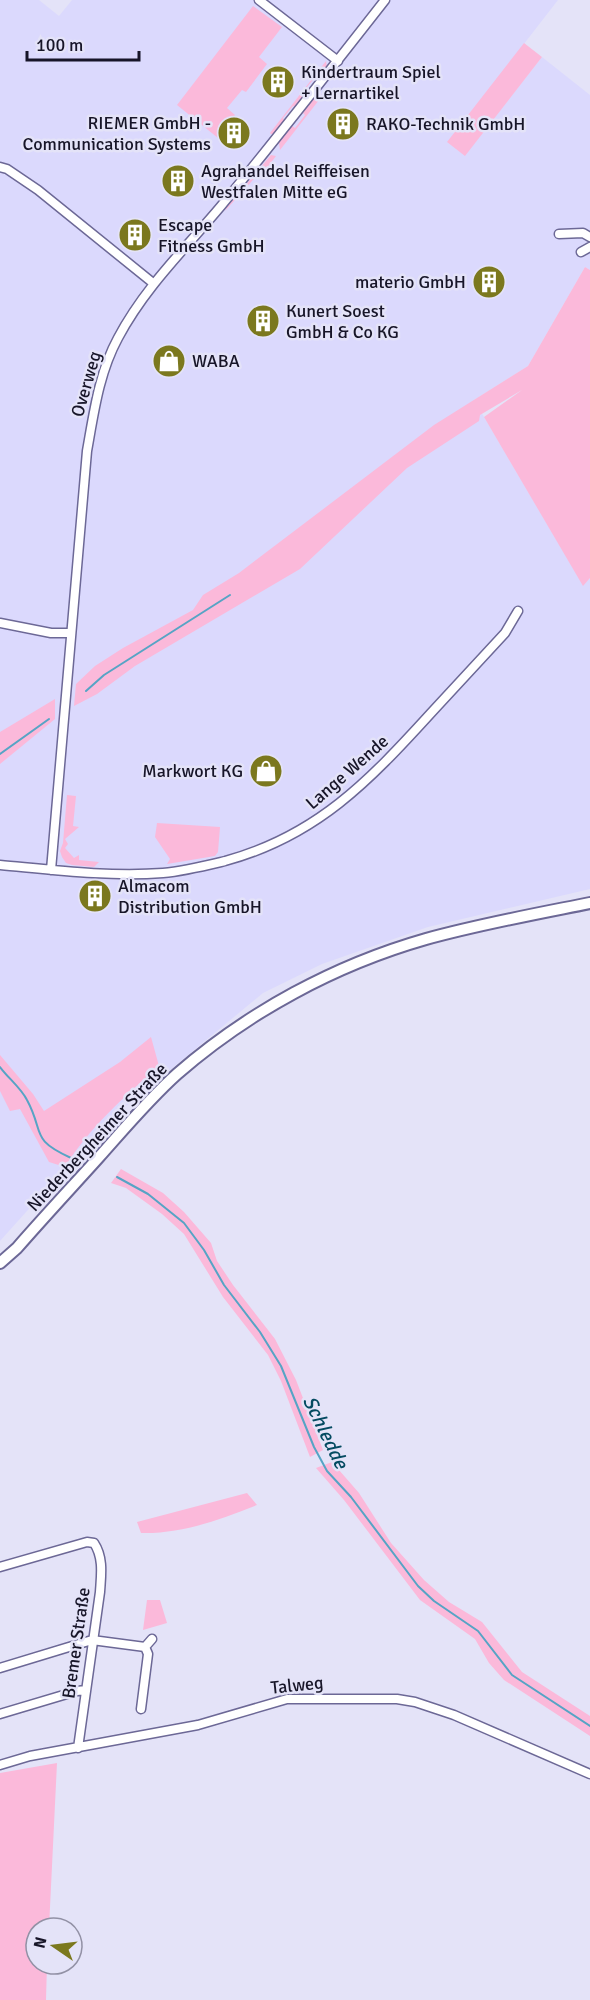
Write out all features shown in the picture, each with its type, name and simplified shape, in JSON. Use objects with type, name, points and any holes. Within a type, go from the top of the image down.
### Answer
[{"type":"main road","name":"Niederbergheimer Straße","points":[[0,1263],[31,1232],[140,1110],[177,1074],[237,1028],[273,1005],[311,983],[363,961],[426,939],[590,903]]},
{"type":"street","points":[[259,0],[338,60]]},
{"type":"street","name":"Overweg","points":[[51,870],[87,451],[97,394],[117,339],[153,283],[222,206],[385,0]]},
{"type":"street","points":[[0,167],[7,169],[38,190],[153,283]]},
{"type":"street","points":[[559,234],[583,233],[590,237]]},
{"type":"street","points":[[581,252],[590,247]]},
{"type":"street","name":"Lange Wende","points":[[0,865],[130,874],[195,869],[267,848],[325,815],[362,786],[505,633],[518,611]]},
{"type":"street","points":[[0,623],[51,633],[71,633]]},
{"type":"street","name":"Bremer Straße","points":[[0,1567],[87,1542],[94,1544],[102,1567],[78,1748]]},
{"type":"street","points":[[146,1647],[152,1639]]},
{"type":"street","points":[[0,1668],[92,1640],[146,1647]]},
{"type":"street","points":[[141,1709],[148,1654],[146,1647]]},
{"type":"street","points":[[0,1714],[77,1690],[86,1690]]},
{"type":"street","name":"Talweg","points":[[0,1765],[30,1756],[198,1725],[287,1699],[397,1699],[415,1702],[445,1712],[590,1774]]},
{"type":"shaded area","points":[[0,0],[39,0],[59,16],[72,0],[558,0],[448,142],[465,155],[542,57],[590,95],[590,270],[585,267],[528,366],[474,400],[583,585],[590,578],[590,889],[428,927],[322,964],[263,993],[107,1122],[0,1241]]},
{"type":"shaded area","points":[[253,6],[282,27],[259,57],[267,64],[246,92],[242,90],[227,108],[235,115],[218,138],[177,105]]},
{"type":"shaded area","points":[[524,43],[542,57],[465,156],[447,142]]},
{"type":"shaded area","points":[[326,61],[327,68],[320,77],[317,75],[307,87],[310,90],[296,108],[293,106],[283,118],[285,121],[275,134],[271,134],[270,133]]},
{"type":"shaded area","points":[[317,94],[323,95],[280,150],[279,143],[292,126],[295,128]]},
{"type":"shaded area","points":[[271,155],[276,156],[264,172],[260,172],[225,211],[227,207]]},
{"type":"shaded area","points":[[585,267],[590,270],[590,578],[583,586],[484,417],[522,390],[480,415],[479,421],[407,468],[300,569],[135,666],[97,694],[74,706],[76,684],[95,666],[193,610],[203,595],[239,573],[434,425],[528,366]]},
{"type":"shaded area","points":[[55,699],[55,719],[0,764],[0,732]]},
{"type":"shaded area","points":[[67,795],[76,796],[73,826],[79,827],[65,839],[68,844],[65,848],[74,858],[79,855],[79,860],[99,862],[94,867],[72,865],[66,863],[62,857],[60,851],[63,843]]},
{"type":"shaded area","points":[[157,823],[220,827],[218,852],[215,856],[167,864],[170,859],[155,837]]},
{"type":"shaded area","points":[[151,1037],[159,1066],[96,1126],[65,1167],[49,1162],[20,1109],[10,1111],[0,1091],[0,1055],[33,1094],[44,1111],[120,1062]]},
{"type":"shaded area","points":[[121,1169],[163,1193],[184,1212],[211,1243],[217,1261],[233,1285],[275,1339],[296,1380],[323,1450],[310,1457],[281,1381],[268,1355],[223,1297],[184,1234],[162,1214],[126,1188],[111,1183]]},
{"type":"shaded area","points":[[332,1462],[359,1493],[391,1543],[424,1580],[449,1602],[482,1622],[522,1672],[590,1716],[590,1736],[504,1680],[489,1663],[475,1639],[420,1600],[344,1500],[316,1468]]},
{"type":"shaded area","points":[[247,1493],[257,1505],[186,1529],[141,1533],[137,1522]]},
{"type":"shaded area","points":[[147,1600],[160,1600],[167,1623],[143,1630]]},
{"type":"shaded area","points":[[57,1763],[50,1916],[24,1916],[24,1976],[47,1976],[46,2000],[0,2000],[0,1773]]},
{"type":"waterway","points":[[86,691],[104,675],[230,595]]},
{"type":"waterway","points":[[0,754],[49,719]]},
{"type":"waterway","name":"Schledde","points":[[0,1067],[24,1096],[43,1140],[49,1146],[71,1158]]},
{"type":"waterway","name":"Schledde","points":[[117,1177],[148,1194],[184,1223],[204,1250],[224,1285],[260,1332],[281,1366],[314,1447],[327,1471],[351,1497],[418,1586],[434,1601],[478,1631],[512,1675],[590,1726]]},
{"type":"place","name":"Kindertraum Spiel + Lernartikel","points":[[278,82]]},
{"type":"place","name":"RAKO-Technik GmbH","points":[[343,124]]},
{"type":"place","name":"RIEMER GmbH - Communication Systems","points":[[234,133]]},
{"type":"place","name":"Agrahandel Reiffeisen Westfalen Mitte eG","points":[[178,181]]},
{"type":"place","name":"Escape Fitness GmbH","points":[[135,235]]},
{"type":"place","name":"materio GmbH","points":[[489,282]]},
{"type":"place","name":"Kunert Soest GmbH & Co KG","points":[[263,321]]},
{"type":"place","name":"WABA","points":[[169,361]]},
{"type":"place","name":"Markwort KG","points":[[266,771]]},
{"type":"place","name":"Almacom Distribution GmbH","points":[[95,896]]}]
